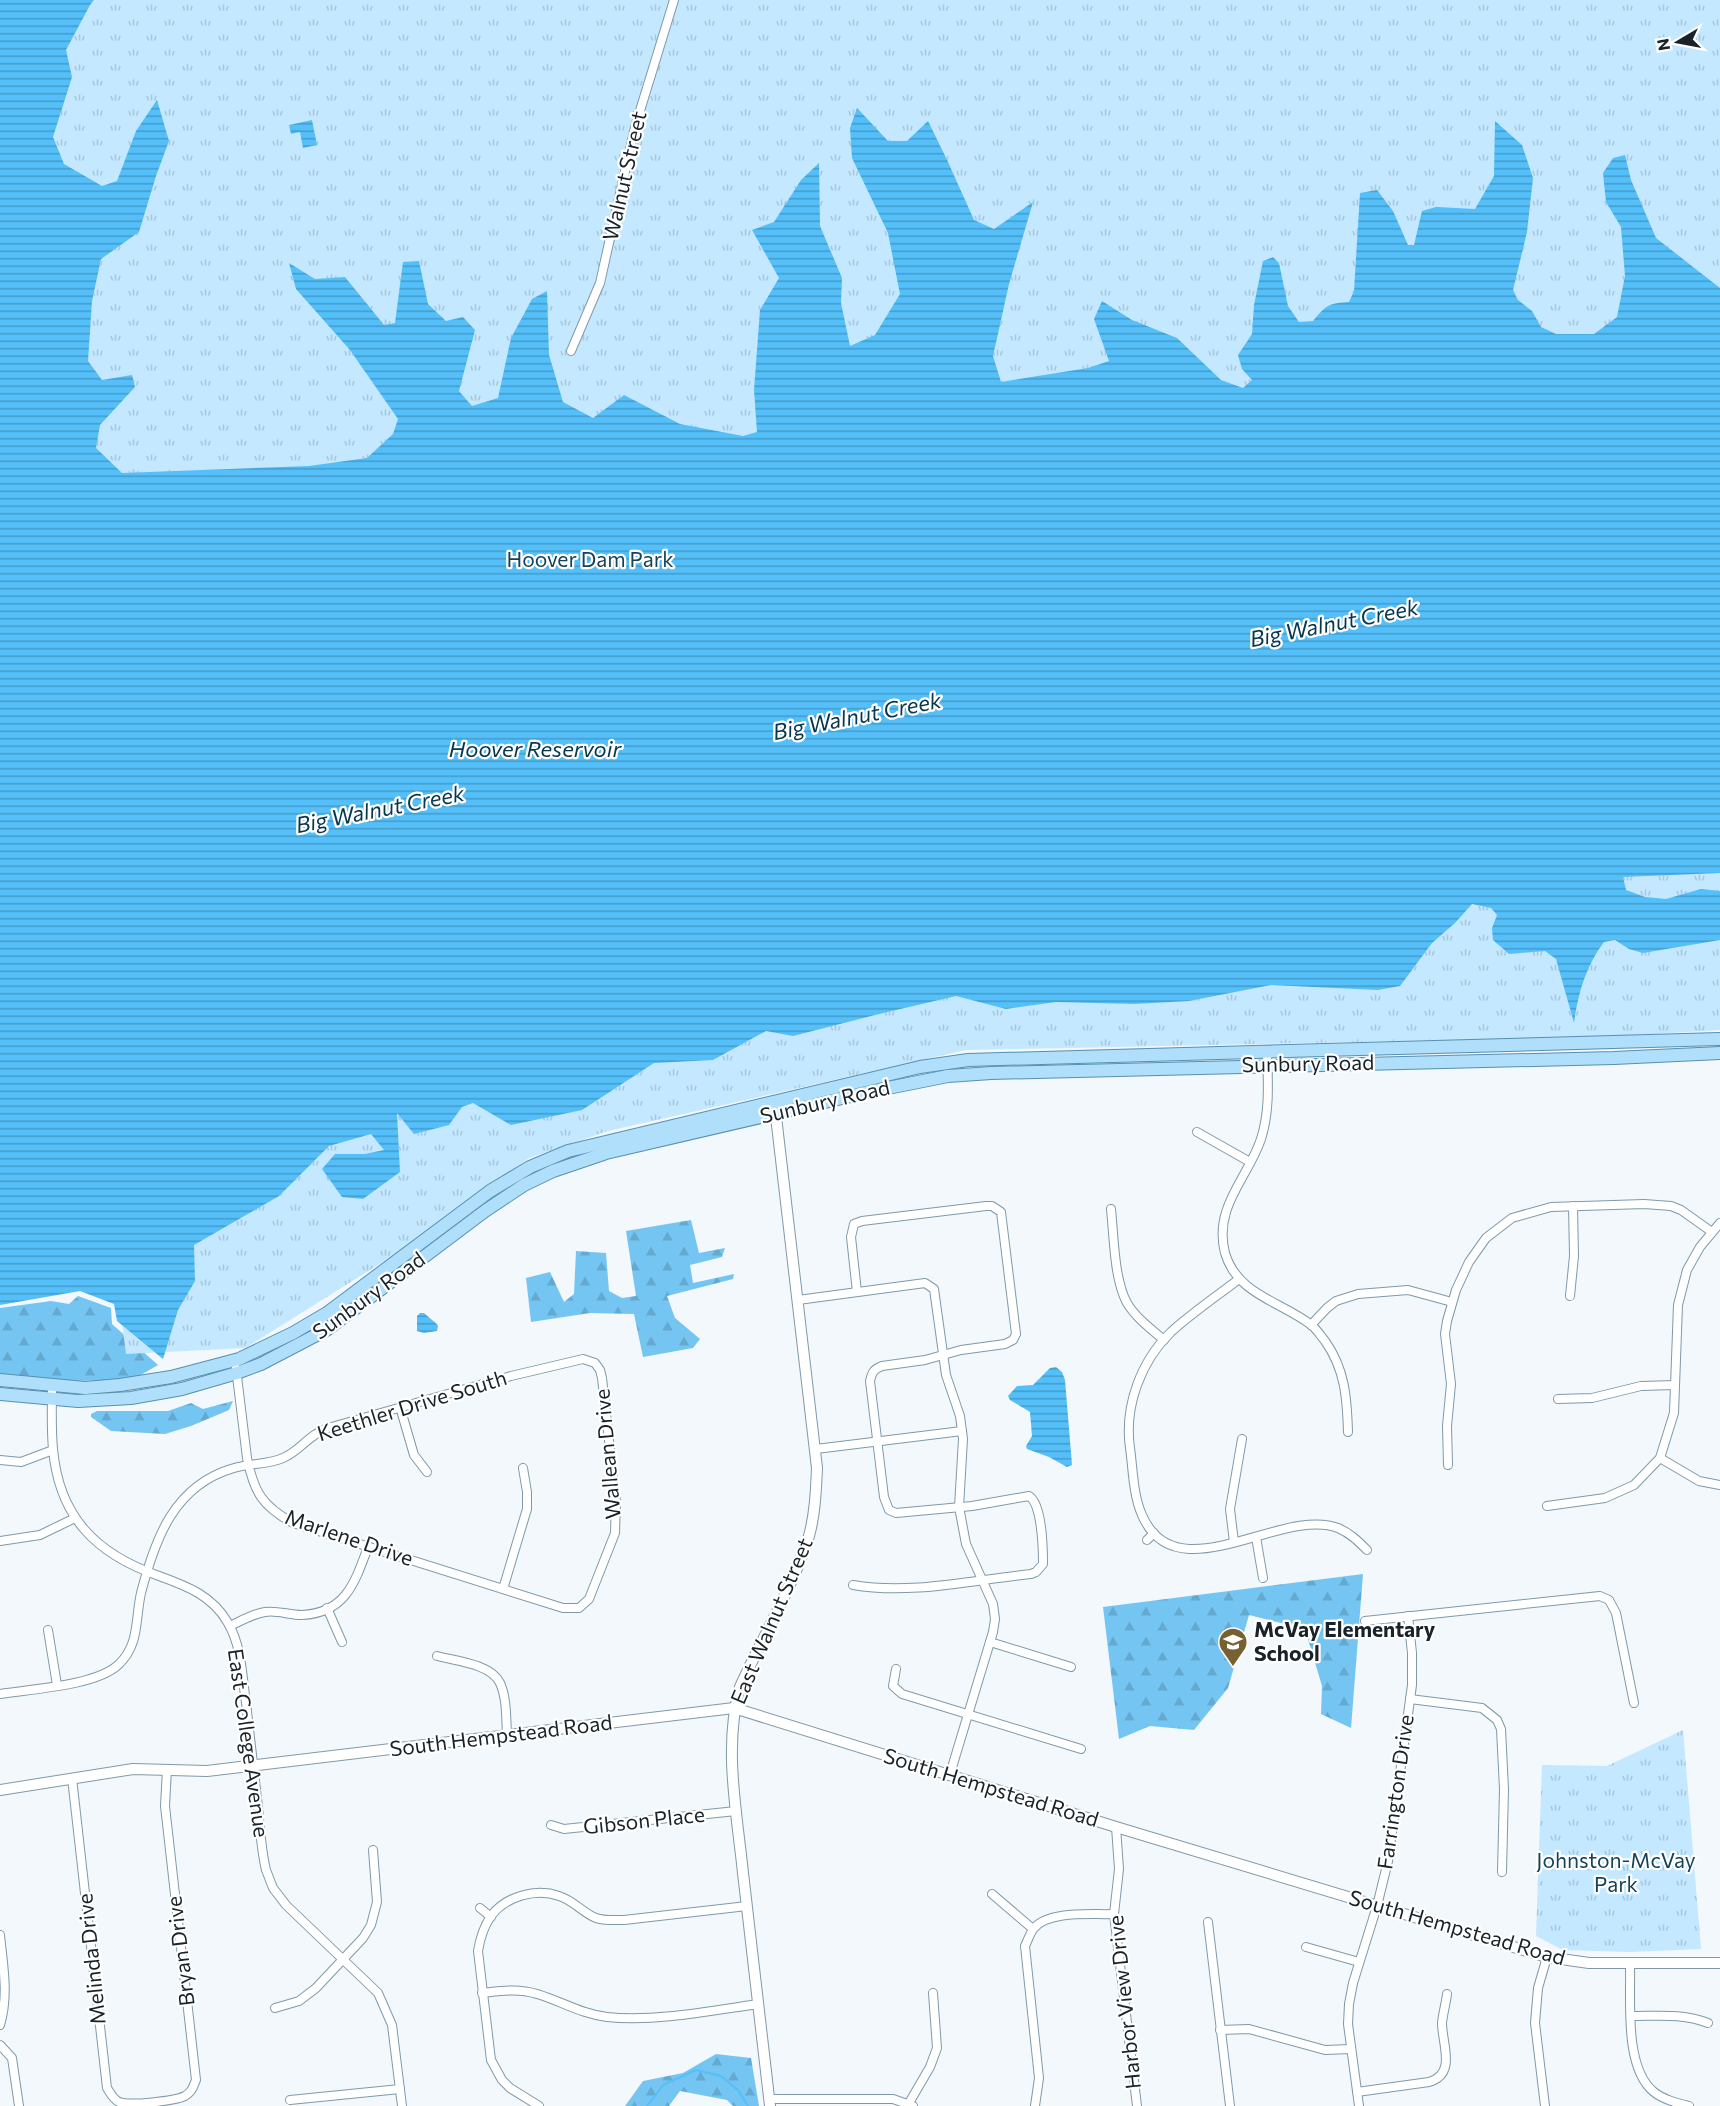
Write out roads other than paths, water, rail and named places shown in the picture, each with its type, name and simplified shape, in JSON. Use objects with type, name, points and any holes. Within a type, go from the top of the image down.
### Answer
[{"type":"main road","name":"Sunbury Road","points":[[0,1380],[85,1388],[171,1377],[235,1360],[319,1317],[489,1191],[530,1167],[568,1150],[595,1143],[775,1107],[920,1080],[991,1072],[1187,1068],[1267,1059],[1272,1061],[1306,1059],[1341,1051],[1720,1039]]},
{"type":"main road","name":"Sunbury Road","points":[[0,1394],[78,1401],[131,1398],[182,1389],[237,1373],[261,1364],[328,1329],[484,1210],[524,1185],[553,1171],[606,1153],[697,1132],[775,1107],[867,1088],[894,1072],[920,1066],[968,1060],[1616,1058],[1720,1053]]},
{"type":"street","name":"Walnut Street","points":[[571,351],[600,283],[634,127],[674,0]]},
{"type":"street","points":[[1267,1059],[1267,1121],[1260,1142],[1230,1198],[1223,1223],[1225,1250],[1239,1279],[1255,1293],[1311,1325],[1332,1352],[1344,1381],[1348,1432]]},
{"type":"street","name":"East Walnut Street","points":[[770,2102],[736,1811],[732,1755],[734,1708],[740,1687],[800,1561],[809,1535],[816,1490],[816,1449],[775,1107]]},
{"type":"street","points":[[1197,1132],[1250,1162]]},
{"type":"street","points":[[1448,1465],[1447,1426],[1451,1384],[1445,1334],[1452,1302],[1469,1262],[1476,1249],[1491,1233],[1512,1218],[1551,1207],[1644,1204],[1671,1206],[1682,1210],[1712,1232]]},
{"type":"street","points":[[853,1585],[900,1590],[1030,1574],[1040,1569],[1043,1558],[1036,1503],[1029,1496],[959,1507],[896,1513],[889,1510],[884,1497],[871,1374],[876,1368],[882,1366],[925,1360],[961,1350],[1005,1344],[1013,1340],[1016,1334],[1002,1217],[998,1209],[986,1206],[862,1221],[855,1224],[851,1237],[857,1292]]},
{"type":"street","points":[[1570,1296],[1574,1256],[1573,1206]]},
{"type":"street","points":[[1111,1209],[1122,1291],[1137,1316],[1164,1340]]},
{"type":"street","points":[[1547,1506],[1605,1498],[1634,1485],[1660,1458],[1674,1413],[1678,1305],[1687,1270],[1700,1247],[1720,1223]]},
{"type":"street","points":[[1239,1279],[1164,1340],[1141,1376],[1132,1402],[1129,1444],[1139,1508],[1151,1537],[1183,1549],[1204,1548],[1306,1525],[1336,1527],[1353,1536],[1367,1550]]},
{"type":"street","points":[[798,1300],[925,1283],[933,1286],[936,1294],[946,1375],[960,1416],[962,1431],[964,1456],[959,1507],[966,1544],[993,1604],[995,1619],[950,1774]]},
{"type":"street","points":[[1311,1325],[1336,1301],[1358,1294],[1408,1290],[1452,1302]]},
{"type":"street","name":"Keethler Drive South","points":[[0,1694],[88,1681],[117,1667],[129,1654],[136,1637],[141,1595],[162,1530],[180,1503],[208,1479],[228,1470],[268,1463],[284,1457],[317,1432],[400,1407],[511,1376],[583,1359],[595,1364]]},
{"type":"street","name":"Marlene Drive","points":[[235,1360],[249,1465],[254,1485],[269,1508],[293,1523],[563,1608],[579,1608]]},
{"type":"street","name":"Wallean Drive","points":[[579,1608],[589,1599],[615,1533],[616,1502],[602,1378],[595,1364]]},
{"type":"street","points":[[1558,1400],[1592,1398],[1641,1386],[1675,1385]]},
{"type":"street","name":"East College Avenue","points":[[52,1386],[53,1450],[60,1489],[75,1518],[94,1542],[122,1561],[210,1600],[230,1626],[241,1662],[264,1861],[273,1888],[286,1905],[372,1987],[386,2007],[392,2025],[402,2106]]},
{"type":"street","points":[[400,1407],[414,1455],[427,1472]]},
{"type":"street","points":[[816,1449],[962,1431]]},
{"type":"street","points":[[1234,1542],[1230,1509],[1242,1439]]},
{"type":"street","points":[[0,1460],[21,1462],[53,1450]]},
{"type":"street","points":[[1660,1458],[1699,1481],[1720,1485]]},
{"type":"street","points":[[503,1589],[527,1509],[523,1468]]},
{"type":"street","points":[[0,1541],[40,1535],[75,1518]]},
{"type":"street","points":[[1256,1537],[1263,1578]]},
{"type":"street","points":[[230,1626],[262,1612],[301,1615],[327,1608],[349,1593],[359,1574],[368,1547]]},
{"type":"street","points":[[1365,1621],[1600,1596],[1609,1600],[1616,1616],[1634,1703]]},
{"type":"street","points":[[327,1608],[342,1642]]},
{"type":"street","name":"Farrington Drive","points":[[1359,2106],[1348,2024],[1349,2004],[1388,1862],[1410,1699],[1412,1653],[1408,1616]]},
{"type":"street","points":[[48,1630],[57,1685]]},
{"type":"street","points":[[990,1642],[1071,1666]]},
{"type":"street","points":[[437,1656],[483,1668],[496,1678],[503,1692],[507,1734]]},
{"type":"street","points":[[896,1669],[893,1683],[898,1692],[1081,1749]]},
{"type":"street","points":[[1410,1699],[1482,1708],[1497,1720],[1501,1729],[1504,1780],[1502,1872]]},
{"type":"street","name":"South Hempstead Road","points":[[0,1790],[133,1769],[198,1771],[734,1708],[1116,1827],[1547,1957],[1589,1963],[1720,1964]]},
{"type":"street","name":"Bryan Drive","points":[[152,2102],[187,2095],[193,2090],[196,2080],[165,1806],[166,1770]]},
{"type":"street","name":"Melinda Drive","points":[[72,1778],[107,2088],[114,2099],[122,2103],[152,2102]]},
{"type":"street","name":"Gibson Place","points":[[551,1825],[564,1829],[736,1811]]},
{"type":"street","name":"Harbor View Drive","points":[[1116,1827],[1119,1869],[1114,1914],[1137,2106]]},
{"type":"street","points":[[275,2008],[299,2001],[316,1988],[363,1938],[375,1914],[377,1902],[373,1850]]},
{"type":"street","points":[[539,2106],[510,2088],[495,2070],[488,2049],[478,1951],[481,1936],[498,1908],[518,1896],[542,1893],[567,1899],[596,1917],[609,1920],[747,1906]]},
{"type":"street","points":[[992,1894],[1033,1929]]},
{"type":"street","points":[[480,1908],[491,1917]]},
{"type":"street","points":[[1035,2106],[1039,2078],[1025,1946],[1033,1929],[1053,1917],[1114,1914]]},
{"type":"street","points":[[1208,1922],[1230,2106]]},
{"type":"street","points":[[0,1935],[6,1993],[0,2025]]},
{"type":"street","points":[[1306,1947],[1359,1962]]},
{"type":"street","points":[[1545,2106],[1535,2023],[1538,1988],[1547,1957]]},
{"type":"street","points":[[1630,1964],[1632,2050],[1636,2066],[1642,2080],[1655,2093],[1683,2105]]},
{"type":"street","points":[[482,1994],[512,1989],[535,1993],[586,2012],[628,2018],[758,2004]]},
{"type":"street","points":[[770,2102],[893,2098],[911,2105],[937,2048],[933,1993]]},
{"type":"street","points":[[1357,2092],[1428,2082],[1436,2080],[1442,2074],[1447,2061],[1442,2023],[1447,1994]]},
{"type":"street","points":[[1632,2016],[1677,2015],[1694,2017],[1708,2023]]},
{"type":"street","points":[[1220,2030],[1249,2029],[1325,2050],[1351,2049]]},
{"type":"street","points":[[0,2045],[12,2058],[19,2106]]},
{"type":"street","points":[[290,2100],[400,2089]]},
{"type":"water","name":"Hoover Reservoir","points":[[0,0],[94,0],[66,50],[72,77],[53,137],[64,164],[102,186],[117,181],[136,131],[157,100],[169,141],[139,232],[101,259],[92,301],[88,361],[102,380],[132,375],[135,387],[100,425],[96,448],[122,473],[309,466],[367,458],[393,434],[398,419],[350,350],[296,289],[289,263],[315,279],[345,277],[384,325],[395,323],[403,262],[419,261],[428,304],[446,321],[463,317],[475,330],[459,391],[472,406],[498,398],[511,338],[532,299],[547,291],[549,355],[563,402],[593,418],[624,395],[680,424],[743,436],[757,432],[754,390],[760,310],[779,278],[752,230],[774,222],[801,180],[819,163],[820,226],[842,278],[841,303],[850,346],[875,335],[900,294],[888,233],[852,158],[850,128],[857,108],[888,141],[907,141],[928,121],[974,220],[994,229],[1033,202],[1009,284],[993,356],[1001,382],[1088,368],[1109,361],[1094,319],[1102,301],[1132,320],[1177,338],[1221,380],[1243,388],[1252,380],[1242,369],[1238,355],[1252,334],[1254,305],[1263,261],[1273,257],[1279,263],[1288,306],[1299,322],[1313,321],[1328,306],[1349,302],[1354,291],[1360,193],[1377,190],[1393,211],[1408,245],[1414,245],[1422,211],[1436,207],[1475,209],[1494,176],[1495,121],[1522,145],[1533,178],[1527,232],[1513,290],[1518,300],[1532,311],[1541,327],[1556,334],[1594,334],[1617,317],[1625,276],[1621,227],[1606,202],[1603,173],[1613,158],[1625,155],[1631,180],[1656,238],[1720,288],[1720,873],[1623,877],[1626,890],[1645,897],[1666,899],[1701,889],[1720,891],[1720,940],[1643,953],[1629,949],[1615,940],[1604,942],[1584,980],[1574,1023],[1556,959],[1545,951],[1509,954],[1493,940],[1492,928],[1497,915],[1491,908],[1472,904],[1432,943],[1400,986],[1378,990],[1271,985],[1189,1001],[1134,1004],[1056,1002],[1006,1009],[956,996],[793,1036],[766,1031],[713,1060],[654,1063],[582,1110],[511,1125],[473,1103],[462,1107],[449,1125],[414,1134],[397,1113],[400,1172],[363,1199],[342,1197],[322,1169],[335,1154],[365,1154],[384,1150],[371,1134],[329,1146],[279,1196],[194,1245],[195,1281],[178,1310],[163,1359],[117,1321],[114,1304],[80,1291],[0,1305]]},
{"type":"water","points":[[312,120],[317,145],[303,148],[300,132],[291,134],[289,125]]},
{"type":"water","points":[[424,1313],[438,1326],[437,1331],[424,1333],[417,1331],[417,1316]]},
{"type":"water","points":[[1056,1367],[1062,1372],[1065,1380],[1072,1465],[1067,1467],[1027,1449],[1026,1446],[1032,1436],[1030,1412],[1010,1400],[1008,1396],[1017,1386],[1033,1385],[1050,1368]]},
{"type":"waterway","points":[[647,2106],[663,2085],[696,2070],[721,2076],[738,2090],[748,2106]]},
{"type":"place","name":"McVay Elementary School","points":[[1233,1668]]},
{"type":"park label","name":"Hoover Dam Park","points":[[590,560]]},
{"type":"park label","name":"Johnston-McVay Park","points":[[1616,1873]]},
{"type":"water label","name":"Big Walnut Creek","points":[[1334,623]]},
{"type":"water label","name":"Big Walnut Creek","points":[[857,716]]},
{"type":"water label","name":"Big Walnut Creek","points":[[380,809]]}]
